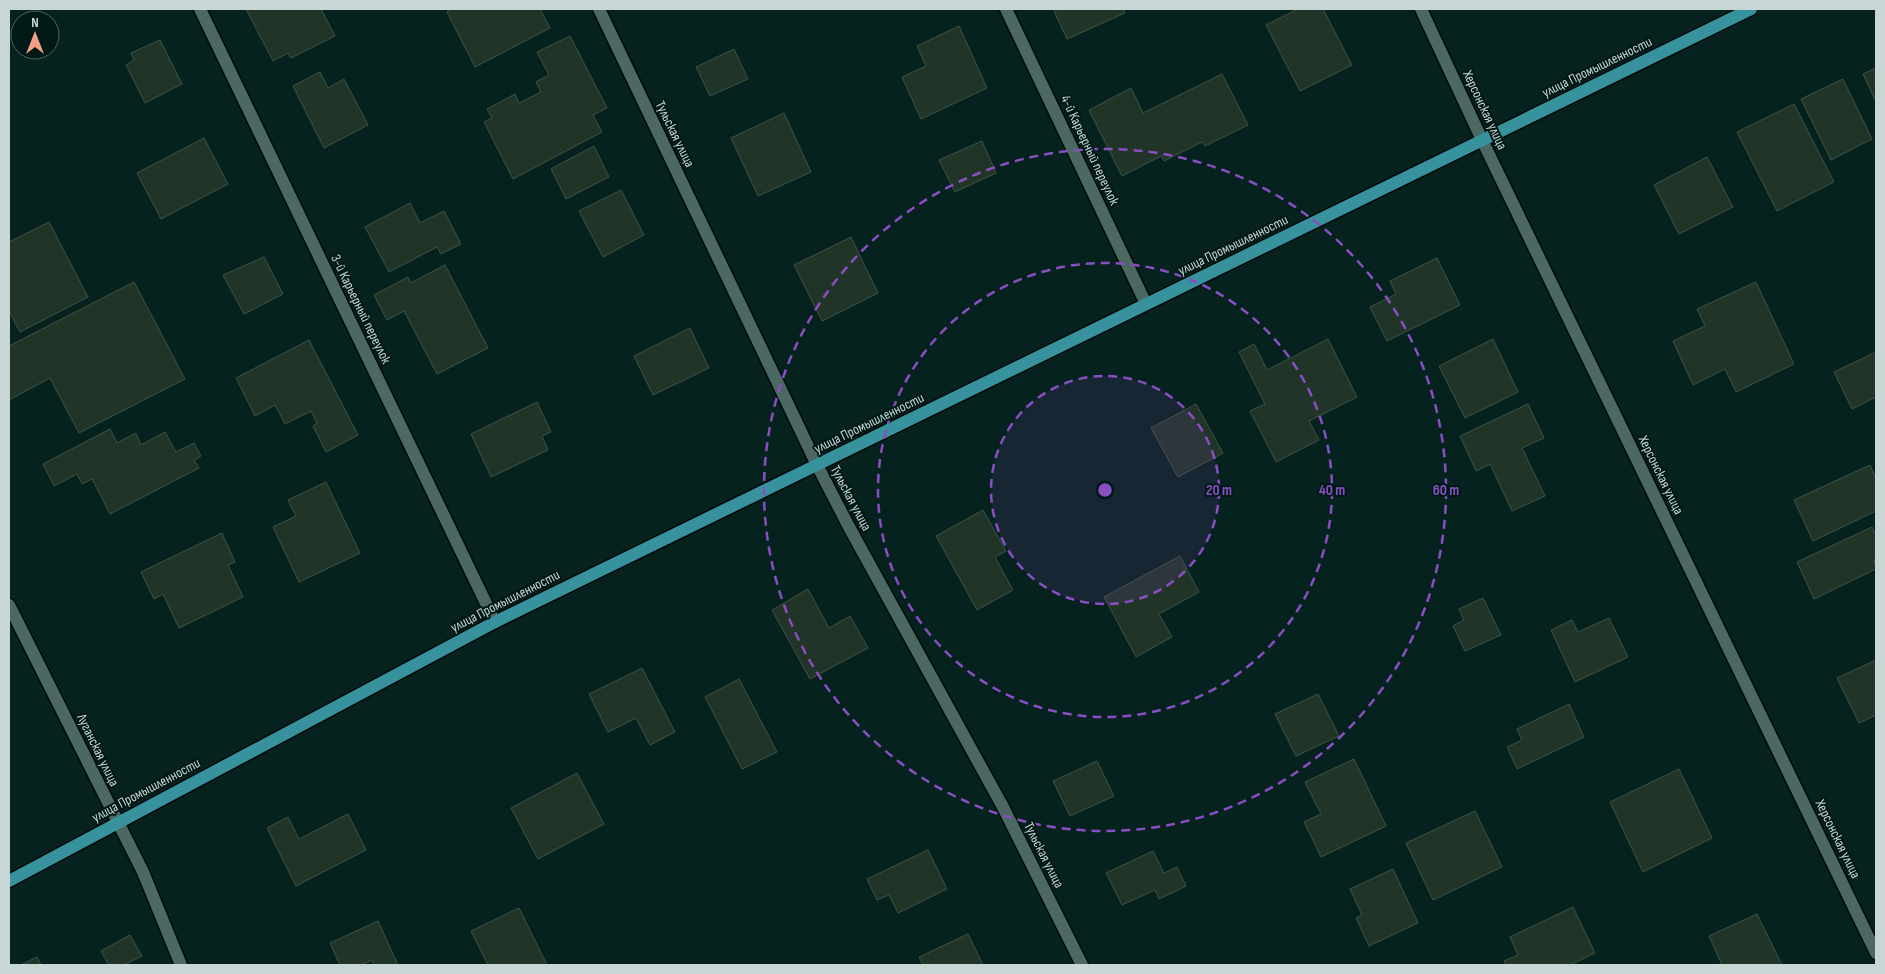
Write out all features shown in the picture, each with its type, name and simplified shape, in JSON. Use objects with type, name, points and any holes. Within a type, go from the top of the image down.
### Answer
[{"type":"main road","name":"улица Промышленности","points":[[9,881],[495,622],[1751,9]]},
{"type":"street","name":"3-й Карьерный переулок","points":[[200,9],[495,622]]},
{"type":"street","name":"Тульская улица","points":[[599,9],[817,465],[849,527],[1003,807],[1082,965]]},
{"type":"street","name":"4-й Карьерный переулок","points":[[1006,9],[1146,304]]},
{"type":"street","name":"Херсонская улица","points":[[1421,9],[1482,140],[1876,953]]},
{"type":"street","name":"Луганская улица","points":[[9,605],[143,872],[181,965]]},
{"type":"building","points":[[246,9],[321,9],[335,36],[291,58],[288,53],[273,61]]},
{"type":"building","points":[[452,9],[540,9],[550,28],[475,67],[447,12]]},
{"type":"building","points":[[1053,9],[1123,9],[1125,13],[1067,39]]},
{"type":"building","points":[[1298,9],[1323,9],[1352,65],[1300,91],[1266,25]]},
{"type":"building","points":[[959,26],[987,88],[921,119],[902,77],[926,66],[917,46]]},
{"type":"building","points":[[570,36],[607,108],[593,115],[602,132],[513,179],[484,122],[492,118],[487,109],[515,94],[519,103],[541,92],[536,82],[549,75],[537,52]]},
{"type":"building","points":[[160,40],[182,84],[145,103],[126,65],[134,60],[131,53]]},
{"type":"building","points":[[734,49],[748,79],[710,96],[696,67]]},
{"type":"building","points":[[1876,68],[1876,102],[1863,74]]},
{"type":"building","points":[[320,72],[328,88],[344,79],[368,125],[324,148],[293,86]]},
{"type":"building","points":[[1222,74],[1248,125],[1205,146],[1202,142],[1164,161],[1161,156],[1122,176],[1089,110],[1131,88],[1143,113]]},
{"type":"building","points":[[1843,79],[1872,139],[1831,160],[1801,99]]},
{"type":"building","points":[[1794,104],[1834,182],[1777,211],[1737,132]]},
{"type":"building","points":[[784,113],[811,172],[758,196],[731,138]]},
{"type":"building","points":[[204,138],[228,184],[161,219],[137,173]]},
{"type":"building","points":[[982,141],[996,173],[955,192],[939,160]]},
{"type":"building","points":[[594,146],[609,177],[566,199],[551,169]]},
{"type":"building","points":[[1707,157],[1733,207],[1679,234],[1654,185]]},
{"type":"building","points":[[621,190],[644,235],[603,257],[579,211]]},
{"type":"building","points":[[410,203],[420,223],[444,211],[461,244],[441,254],[437,247],[389,272],[365,227]]},
{"type":"building","points":[[49,222],[88,297],[20,332],[9,311],[9,242]]},
{"type":"building","points":[[851,237],[878,293],[822,321],[794,265]]},
{"type":"building","points":[[264,257],[283,294],[244,314],[223,275]]},
{"type":"building","points":[[1437,258],[1460,305],[1387,341],[1370,307],[1396,294],[1390,281]]},
{"type":"building","points":[[445,265],[488,348],[437,374],[404,311],[387,320],[374,295],[408,277],[411,283]]},
{"type":"building","points":[[134,282],[185,379],[79,433],[50,378],[9,400],[9,346]]},
{"type":"building","points":[[1756,282],[1794,364],[1736,392],[1725,369],[1693,385],[1673,341],[1705,326],[1697,309]]},
{"type":"building","points":[[690,328],[709,368],[653,395],[634,356]]},
{"type":"building","points":[[1328,339],[1357,397],[1309,421],[1319,440],[1276,462],[1250,411],[1265,404],[1239,352],[1254,344],[1267,370]]},
{"type":"building","points":[[1493,339],[1518,392],[1465,418],[1439,366]]},
{"type":"building","points":[[309,340],[358,435],[326,452],[313,426],[317,423],[311,411],[285,424],[275,405],[255,416],[236,378]]},
{"type":"building","points":[[1876,352],[1876,397],[1852,409],[1834,372]]},
{"type":"building","points":[[537,402],[551,432],[542,436],[548,450],[491,477],[471,434]]},
{"type":"building","points":[[1196,404],[1223,453],[1178,477],[1151,428]]},
{"type":"building","points":[[1528,404],[1544,438],[1522,448],[1545,496],[1512,511],[1490,464],[1476,471],[1460,436]]},
{"type":"building","points":[[110,429],[117,443],[136,433],[141,445],[165,432],[176,452],[194,443],[201,456],[194,460],[199,468],[110,514],[92,479],[82,484],[77,474],[54,486],[43,464]]},
{"type":"building","points":[[1870,465],[1876,479],[1876,511],[1813,541],[1794,500]]},
{"type":"building","points":[[326,482],[360,553],[299,582],[273,527],[296,516],[288,500]]},
{"type":"building","points":[[983,510],[1006,551],[995,557],[1013,590],[977,610],[936,536]]},
{"type":"building","points":[[1872,527],[1876,536],[1876,559],[1874,560],[1876,569],[1814,599],[1797,562]]},
{"type":"building","points":[[222,533],[235,562],[228,565],[243,597],[179,628],[163,594],[154,599],[141,572]]},
{"type":"building","points":[[1180,556],[1199,592],[1159,614],[1172,637],[1136,657],[1104,597]]},
{"type":"building","points":[[808,589],[829,628],[850,616],[868,648],[810,679],[772,610]]},
{"type":"building","points":[[1483,598],[1501,635],[1465,651],[1453,626],[1464,620],[1459,609]]},
{"type":"building","points":[[1609,618],[1628,657],[1575,682],[1551,630],[1572,620],[1578,632]]},
{"type":"building","points":[[1876,660],[1876,715],[1859,723],[1837,678]]},
{"type":"building","points":[[642,668],[675,732],[650,745],[636,718],[608,732],[589,694]]},
{"type":"building","points":[[739,679],[777,752],[742,769],[705,697]]},
{"type":"building","points":[[1318,694],[1339,736],[1296,756],[1275,714]]},
{"type":"building","points":[[1569,704],[1584,737],[1517,769],[1507,747],[1522,740],[1517,729]]},
{"type":"building","points":[[1354,759],[1386,826],[1321,857],[1304,822],[1321,814],[1305,782]]},
{"type":"building","points":[[1097,761],[1114,796],[1070,816],[1053,781]]},
{"type":"building","points":[[1679,769],[1712,838],[1643,872],[1610,802]]},
{"type":"building","points":[[577,773],[604,824],[538,859],[511,808]]},
{"type":"building","points":[[1475,811],[1502,867],[1433,900],[1406,843]]},
{"type":"building","points":[[348,814],[366,850],[296,886],[267,828],[288,817],[299,839]]},
{"type":"building","points":[[928,850],[947,889],[898,913],[889,895],[877,900],[867,879]]},
{"type":"building","points":[[1153,851],[1164,873],[1177,867],[1186,886],[1159,899],[1155,890],[1122,905],[1106,873]]},
{"type":"building","points":[[1393,869],[1418,923],[1369,946],[1356,918],[1362,915],[1350,889]]},
{"type":"building","points":[[1573,907],[1595,953],[1570,965],[1506,965],[1504,961],[1518,955],[1510,937]]},
{"type":"building","points":[[519,908],[547,965],[488,965],[471,931]]},
{"type":"building","points":[[1757,914],[1782,965],[1722,965],[1709,936]]},
{"type":"building","points":[[378,921],[398,965],[374,965],[372,960],[361,965],[340,965],[330,943]]},
{"type":"building","points":[[968,934],[983,965],[923,965],[919,957]]},
{"type":"building","points":[[130,935],[142,956],[124,965],[109,965],[101,951]]},
{"type":"building","points":[[37,957],[41,965],[21,965]]}]
